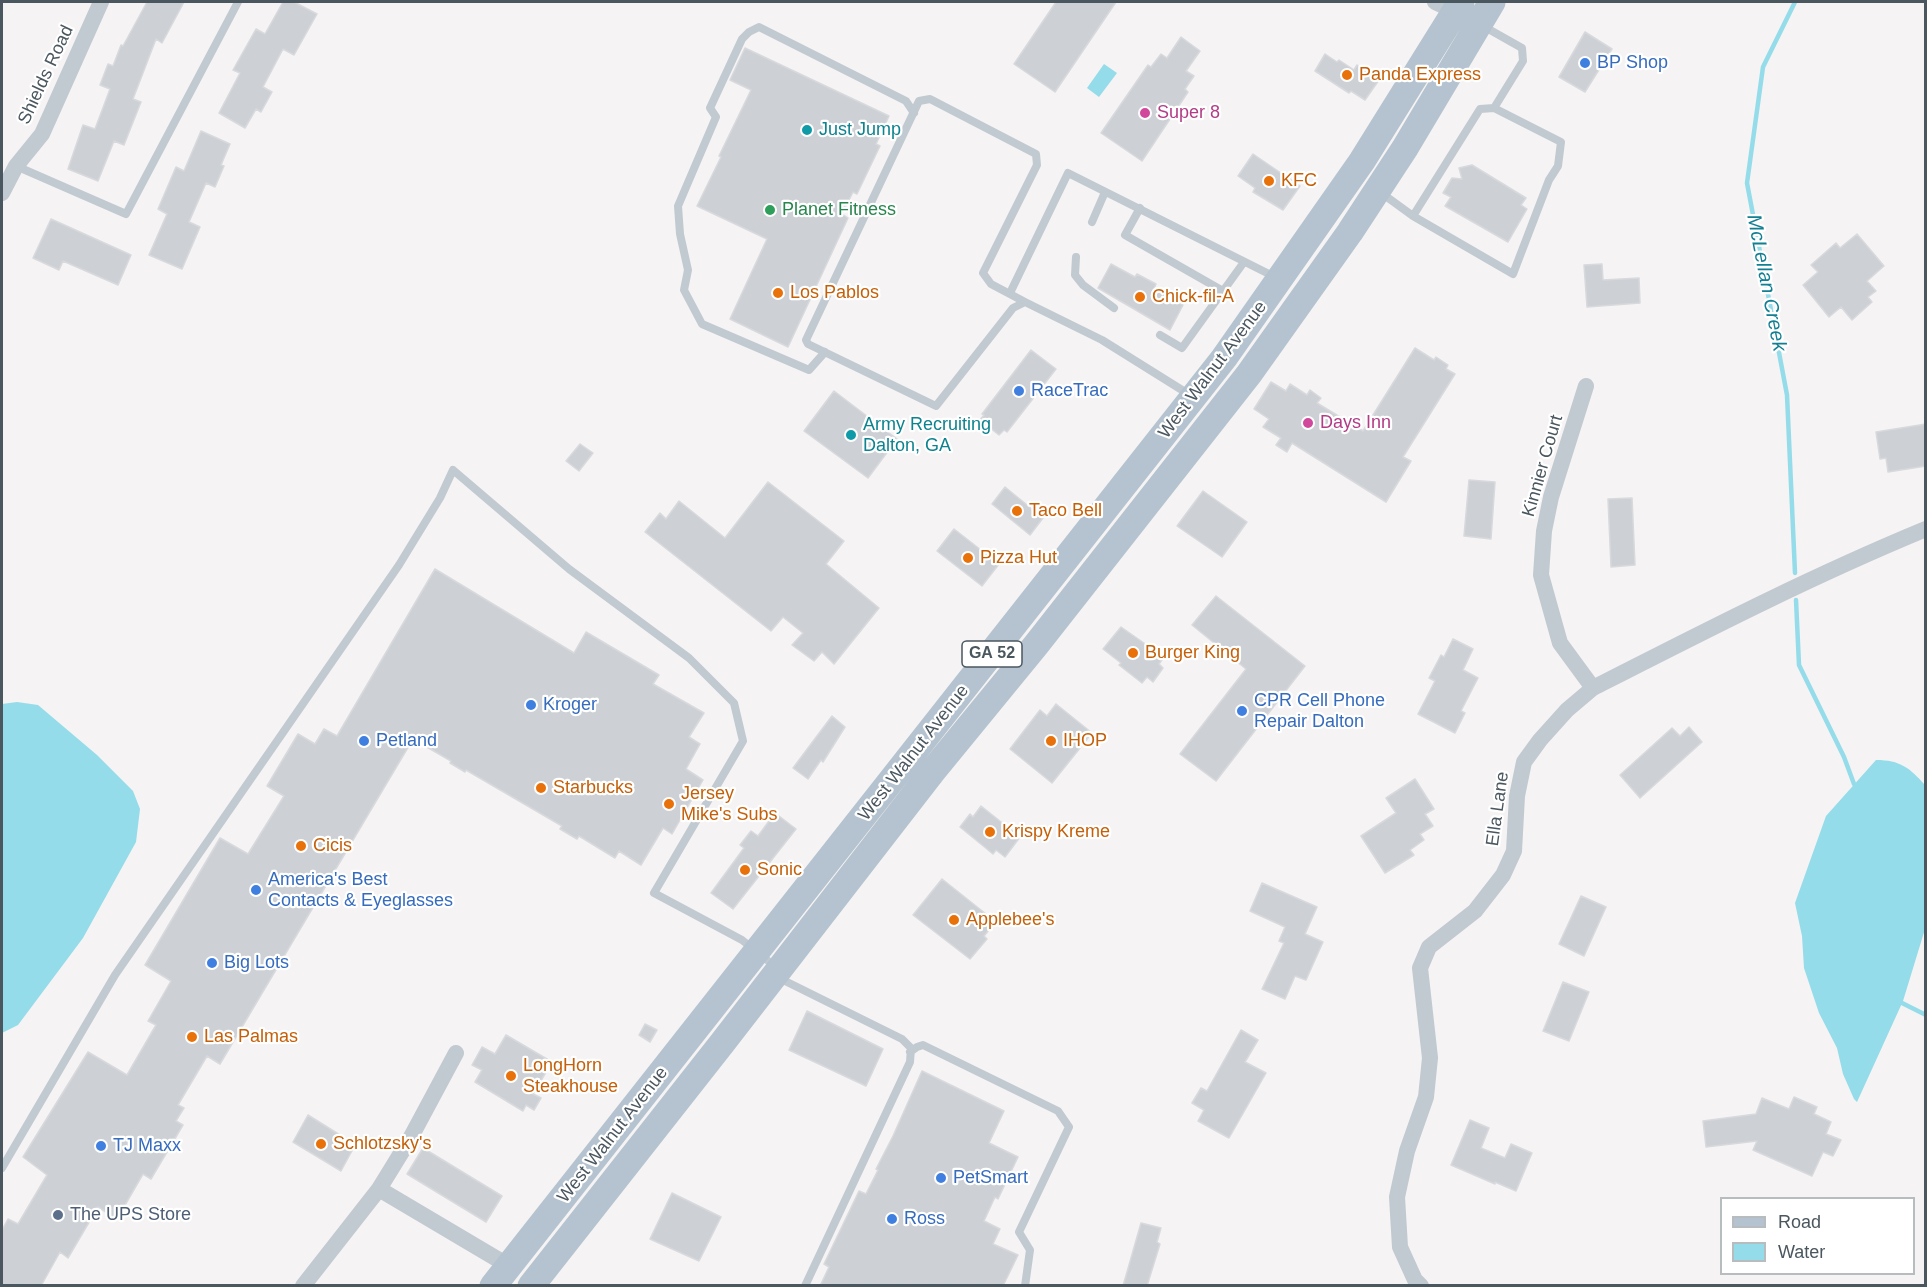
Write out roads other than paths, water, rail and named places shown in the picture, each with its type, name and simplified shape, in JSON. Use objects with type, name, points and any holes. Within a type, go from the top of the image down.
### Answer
[{"type":"main road","name":"West Walnut Avenue","points":[[531,1286],[932,772],[1036,645],[1220,411],[1299,304],[1405,148],[1492,2]]},
{"type":"main road","name":"West Walnut Avenue","points":[[501,1276],[1194,397],[1281,280],[1362,161],[1450,4]]},
{"type":"street","name":"Shields Road","points":[[2,193],[16,166],[42,134],[101,2]]},
{"type":"street","points":[[1450,4],[1480,25]]},
{"type":"street","name":"Kinnier Court","points":[[1586,386],[1551,497],[1544,531],[1541,575],[1560,643],[1593,688]]},
{"type":"street","points":[[1194,397],[1220,411]]},
{"type":"street","name":"Ella Lane","points":[[1421,1286],[1415,1280],[1400,1247],[1397,1197],[1407,1151],[1426,1097],[1430,1058],[1420,968],[1429,947],[1475,911],[1503,874],[1514,851],[1517,796],[1524,762],[1567,710],[1593,688],[1782,593],[1867,553],[1926,529]]},
{"type":"street","points":[[303,1286],[379,1189],[411,1137],[456,1053]]},
{"type":"street","points":[[379,1189],[501,1276]]},
{"type":"lane","points":[[16,166],[126,214],[238,2]]},
{"type":"lane","points":[[1480,25],[1522,48],[1523,61],[1494,108]]},
{"type":"lane","points":[[825,352],[809,370],[702,324],[684,290],[688,270],[680,234],[678,206],[716,117],[710,108],[742,39],[759,27],[906,101],[914,113]]},
{"type":"lane","points":[[1025,302],[1013,308],[936,406],[808,344],[806,339],[919,102],[930,99],[1036,154],[1037,165],[983,273],[991,284],[1102,340],[1194,397]]},
{"type":"lane","points":[[1377,190],[1413,216],[1513,274],[1549,180],[1558,166],[1561,142],[1494,108],[1480,109],[1413,216]]},
{"type":"lane","points":[[1010,293],[1068,173],[1281,280]]},
{"type":"lane","points":[[1092,222],[1105,192]]},
{"type":"lane","points":[[1140,208],[1125,235],[1223,291]]},
{"type":"lane","points":[[1076,257],[1075,275],[1083,285],[1114,308]]},
{"type":"lane","points":[[1160,335],[1182,348],[1244,262]]},
{"type":"lane","points":[[2,1168],[115,975],[399,565],[440,498],[453,470],[569,569],[689,658],[734,703],[743,741],[654,893],[742,940],[757,952],[781,978],[902,1039],[911,1048],[910,1062],[805,1286]]},
{"type":"lane","points":[[910,1052],[923,1045],[1058,1112],[1069,1127],[1019,1232],[1030,1250],[1025,1286]]},
{"type":"water","points":[[1104,64],[1117,73],[1099,97],[1087,88]]},
{"type":"water","points":[[17,702],[38,705],[97,755],[133,791],[140,809],[136,842],[83,938],[18,1025],[2,1033],[2,704]]},
{"type":"water","points":[[1876,760],[1904,766],[1925,785],[1925,929],[1903,1001],[1857,1102],[1843,1074],[1837,1048],[1819,1013],[1804,968],[1802,936],[1795,903],[1826,816]]},
{"type":"waterway","name":"McLellan Creek","points":[[1795,2],[1763,67],[1747,183],[1787,395],[1795,573]]},
{"type":"waterway","name":"McLellan Creek","points":[[1796,600],[1799,665],[1844,757],[1854,784]]},
{"type":"waterway","name":"McLellan Creek","points":[[1902,1003],[1926,1015]]},
{"type":"place","name":"BP Shop","points":[[1585,63]]},
{"type":"place","name":"Panda Express","points":[[1347,75]]},
{"type":"place","name":"Super 8","points":[[1145,113]]},
{"type":"place","name":"Just Jump","points":[[807,130]]},
{"type":"place","name":"KFC","points":[[1269,181]]},
{"type":"place","name":"Planet Fitness","points":[[770,210]]},
{"type":"place","name":"Los Pablos","points":[[778,293]]},
{"type":"place","name":"Chick-fil-A","points":[[1140,297]]},
{"type":"place","name":"RaceTrac","points":[[1019,391]]},
{"type":"place","name":"Days Inn","points":[[1308,423]]},
{"type":"place","name":"Army Recruiting Dalton, GA","points":[[851,435]]},
{"type":"place","name":"Taco Bell","points":[[1017,511]]},
{"type":"place","name":"Pizza Hut","points":[[968,558]]},
{"type":"place","name":"Burger King","points":[[1133,653]]},
{"type":"place","name":"Kroger","points":[[531,705]]},
{"type":"place","name":"CPR Cell Phone Repair Dalton","points":[[1242,711]]},
{"type":"place","name":"Petland","points":[[364,741]]},
{"type":"place","name":"IHOP","points":[[1051,741]]},
{"type":"place","name":"Starbucks","points":[[541,788]]},
{"type":"place","name":"Jersey Mike's Subs","points":[[669,804]]},
{"type":"place","name":"Krispy Kreme","points":[[990,832]]},
{"type":"place","name":"Cicis","points":[[301,846]]},
{"type":"place","name":"Sonic","points":[[745,870]]},
{"type":"place","name":"America's Best Contacts & Eyeglasses","points":[[256,890]]},
{"type":"place","name":"Applebee's","points":[[954,920]]},
{"type":"place","name":"Big Lots","points":[[212,963]]},
{"type":"place","name":"Las Palmas","points":[[192,1037]]},
{"type":"place","name":"LongHorn Steakhouse","points":[[511,1076]]},
{"type":"place","name":"Schlotzsky's","points":[[321,1144]]},
{"type":"place","name":"TJ Maxx","points":[[101,1146]]},
{"type":"place","name":"PetSmart","points":[[941,1178]]},
{"type":"place","name":"The UPS Store","points":[[58,1215]]},
{"type":"place","name":"Ross","points":[[892,1219]]}]
